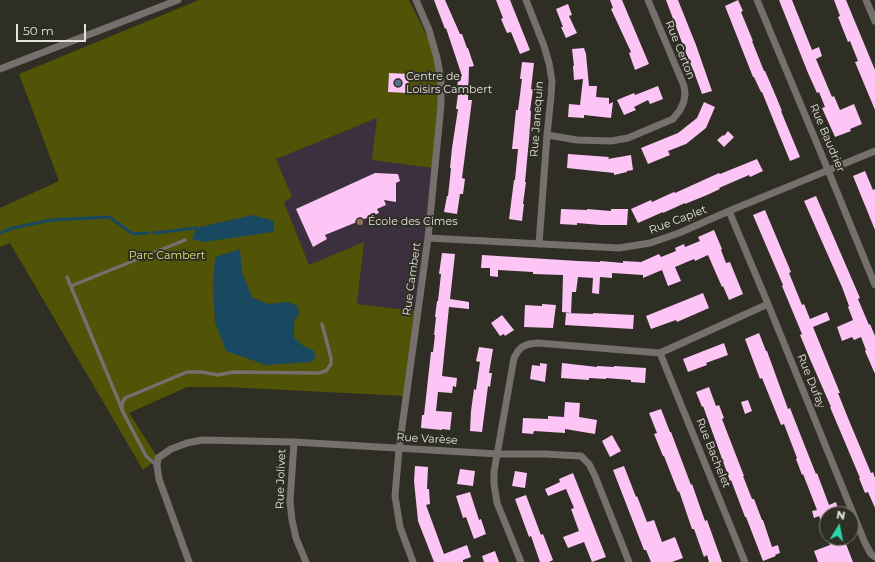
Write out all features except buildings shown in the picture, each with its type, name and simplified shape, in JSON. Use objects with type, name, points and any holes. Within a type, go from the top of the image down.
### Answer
[{"type":"street","points":[[0,68],[178,0]]},
{"type":"street","name":"Rue Cambert","points":[[413,562],[400,527],[395,496],[399,449],[428,238],[441,106],[441,80],[437,58],[429,30],[416,0]]},
{"type":"street","name":"Rue Janequin","points":[[526,0],[550,63],[552,81],[539,244]]},
{"type":"street","name":"Rue Certon","points":[[547,135],[577,140],[611,141],[628,138],[673,119],[680,110],[684,101],[684,86],[648,0]]},
{"type":"street","name":"Rue Baudrier","points":[[757,0],[875,285]]},
{"type":"street","points":[[866,0],[875,21]]},
{"type":"street","name":"Rue Caplet","points":[[428,238],[619,248],[650,243],[679,233],[875,151]]},
{"type":"street","name":"Rue Dufay","points":[[729,211],[865,543],[871,554],[875,557]]},
{"type":"street","points":[[521,562],[497,503],[494,484],[494,472],[514,358],[518,351],[522,347],[529,344],[538,343],[660,352],[768,304]]},
{"type":"street","name":"Rue Bachelet","points":[[660,352],[745,562]]},
{"type":"street","name":"Rue Varèse","points":[[157,466],[158,458],[171,449],[187,443],[202,440],[294,442],[498,454],[581,456],[589,464],[595,476],[629,562]]},
{"type":"street","name":"Rue Jolivet","points":[[294,442],[290,502],[296,538],[306,562]]},
{"type":"street","points":[[157,466],[159,480],[188,562]]},
{"type":"lane","points":[[71,286],[185,240]]},
{"type":"lane","points":[[67,277],[122,411],[146,456],[157,466]]},
{"type":"lane","points":[[122,411],[122,404],[125,398],[187,372],[202,372],[218,375],[233,372],[319,373],[326,371],[331,364],[331,358],[322,324]]},
{"type":"shaded area","name":"École des Cimes","points":[[377,118],[433,168],[417,311],[357,304],[364,242],[309,265],[284,201],[276,159]]},
{"type":"green space","name":"Parc Cambert","points":[[199,0],[409,0],[431,44],[439,76],[439,110],[433,168],[372,160],[377,118],[276,159],[292,197],[284,202],[309,265],[364,242],[357,304],[417,311],[407,396],[225,387],[187,387],[129,413],[158,458],[143,470],[10,243],[0,247],[0,208],[59,181],[19,74]]},
{"type":"water","points":[[252,215],[274,221],[273,232],[203,242],[192,239],[196,228]]},
{"type":"water","points":[[240,249],[242,272],[252,297],[268,304],[287,302],[297,305],[299,313],[294,322],[294,337],[302,345],[313,350],[316,357],[311,362],[266,365],[226,351],[215,322],[213,285],[215,257]]},
{"type":"waterway","points":[[0,233],[13,228],[51,220],[109,217],[133,234],[148,233]]},
{"type":"waterway","points":[[154,233],[196,228]]},
{"type":"place","name":"Centre de Loisirs Cambert","points":[[398,83]]},
{"type":"place","name":"École des Cimes","points":[[360,222]]}]
